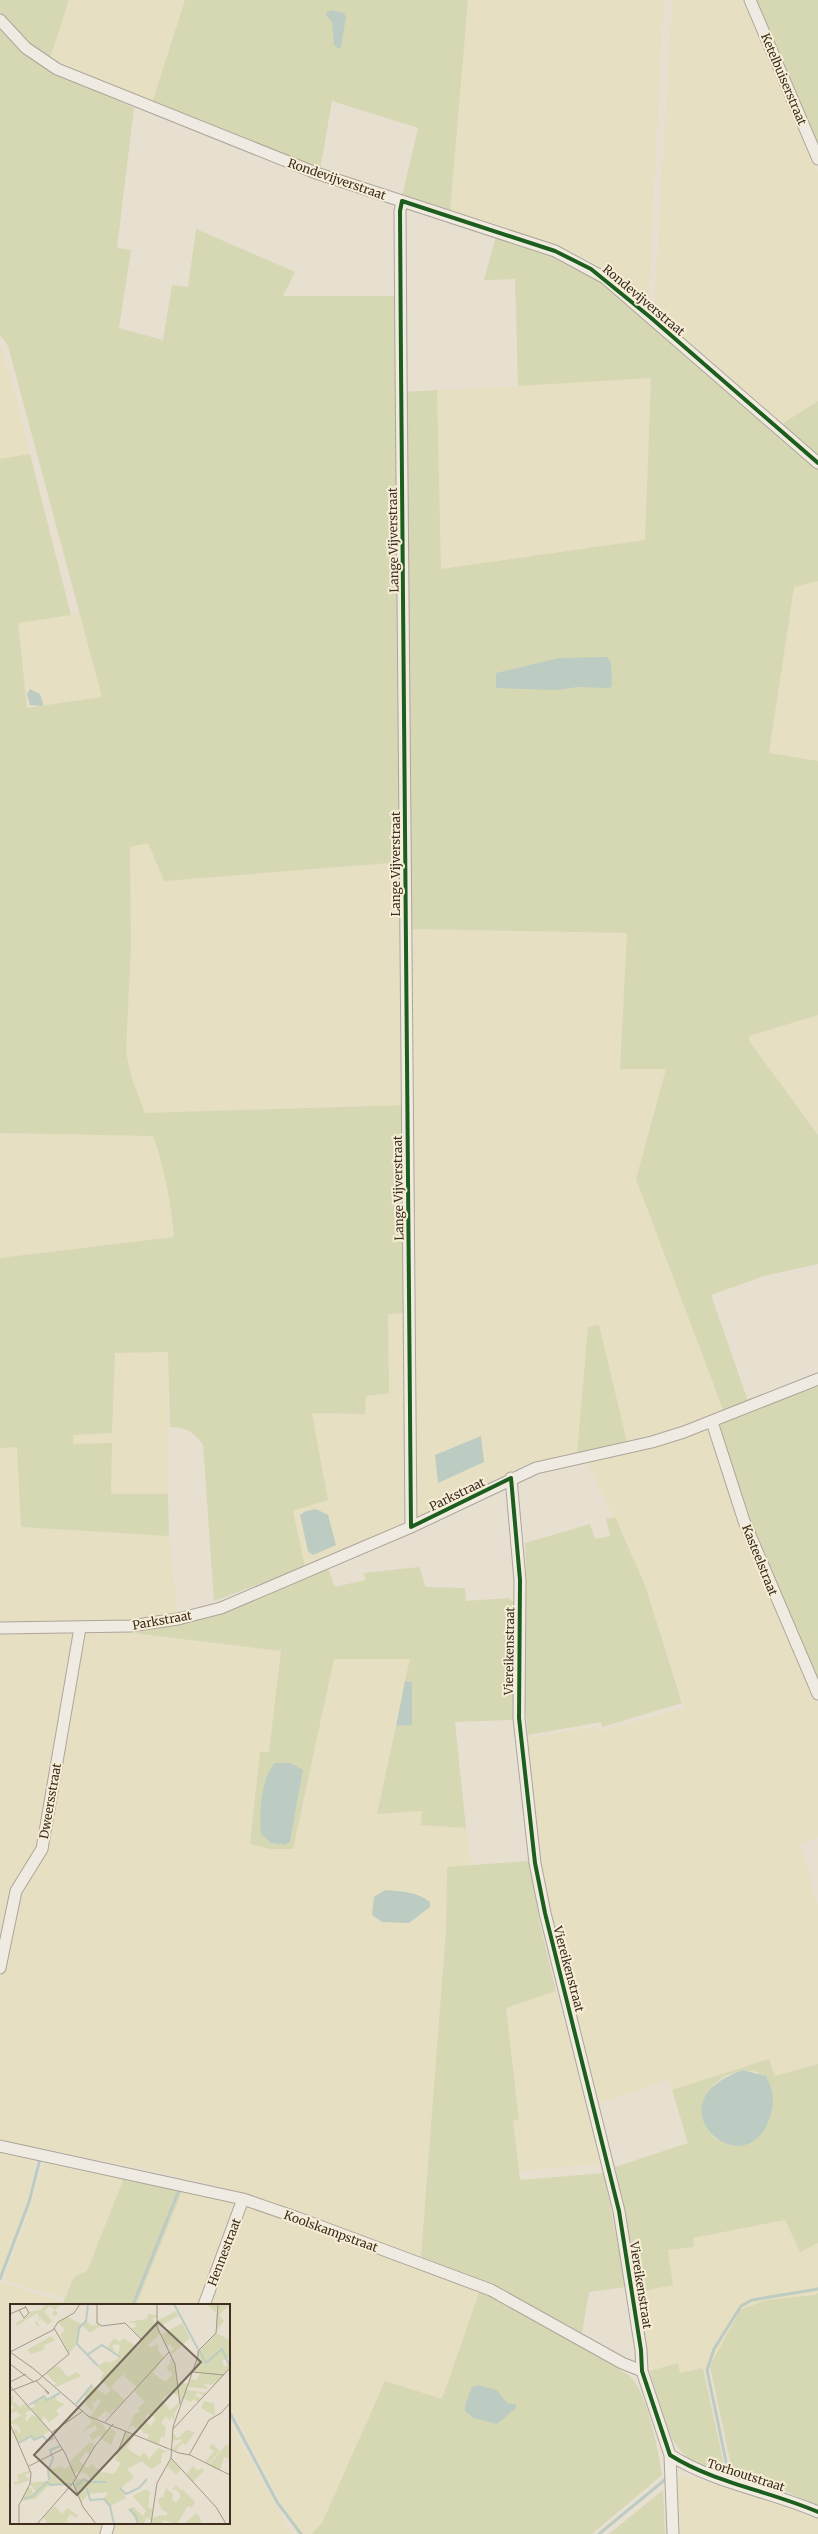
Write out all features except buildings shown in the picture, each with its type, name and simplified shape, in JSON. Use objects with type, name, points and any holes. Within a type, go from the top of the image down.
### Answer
[{"type":"street","name":"Ketelbuiserstraat","points":[[750,0],[818,159]]},
{"type":"street","name":"Rondevijverstraat","points":[[0,20],[26,48],[57,68],[316,173],[555,250],[591,269],[644,312],[818,463]]},
{"type":"street","name":"Lange Vijverstraat","points":[[402,201],[400,211],[401,364],[411,1527]]},
{"type":"street","points":[[511,1478],[536,1468],[652,1442],[712,1422],[818,1379]]},
{"type":"street","name":"Kasteelstraat","points":[[712,1422],[744,1521],[818,1694]]},
{"type":"street","name":"Parkstraat","points":[[0,1628],[36,1626],[80,1628],[137,1625],[178,1619],[221,1608],[411,1527],[511,1478]]},
{"type":"street","name":"Viereikenstraat","points":[[511,1478],[520,1580],[519,1718],[535,1863],[545,1913],[619,2211],[642,2350],[642,2371],[670,2456],[673,2534]]},
{"type":"street","name":"Dweersstraat","points":[[0,1968],[16,1891],[42,1849],[80,1628]]},
{"type":"street","name":"Koolskampstraat","points":[[0,2146],[244,2199],[491,2290],[622,2363],[642,2371]]},
{"type":"street","name":"Hennestraat","points":[[204,2304],[244,2199]]},
{"type":"street","name":"Torhoutstraat","points":[[670,2456],[685,2465],[787,2499],[818,2512]]},
{"type":"street","points":[[106,2534],[109,2524]]},
{"type":"shaded area","points":[[69,0],[185,0],[152,103],[50,58]]},
{"type":"shaded area","points":[[468,0],[664,0],[648,305],[598,265],[574,252],[450,211]]},
{"type":"shaded area","points":[[672,0],[744,0],[818,171],[818,401],[782,424],[654,311]]},
{"type":"shaded area","points":[[332,10],[344,13],[346,17],[341,46],[339,49],[334,45],[332,22],[326,15],[327,12]]},
{"type":"shaded area","points":[[0,345],[12,381],[30,454],[0,459]]},
{"type":"shaded area","points":[[651,378],[645,540],[441,570],[437,390]]},
{"type":"shaded area","points":[[818,581],[818,761],[769,753],[794,587]]},
{"type":"shaded area","points":[[79,613],[103,698],[27,708],[18,623]]},
{"type":"shaded area","points":[[607,657],[611,662],[612,686],[609,688],[578,687],[555,690],[496,688],[496,673],[559,658]]},
{"type":"shaded area","points":[[30,689],[40,694],[43,704],[42,706],[30,705],[27,694]]},
{"type":"shaded area","points":[[148,843],[164,881],[402,862],[404,1105],[145,1113],[132,1079],[126,1052],[131,947],[130,847]]},
{"type":"shaded area","points":[[409,929],[627,933],[620,1069],[666,1069],[636,1179],[724,1412],[688,1425],[627,1442],[599,1325],[589,1327],[577,1454],[528,1463],[417,1518]]},
{"type":"shaded area","points":[[818,1015],[818,1135],[750,1042],[749,1036]]},
{"type":"shaded area","points":[[0,1133],[153,1136],[165,1171],[171,1202],[174,1237],[0,1258]]},
{"type":"shaded area","points":[[387,1313],[404,1313],[407,1521],[305,1567],[293,1511],[328,1500],[312,1413],[365,1414],[366,1396],[389,1393]]},
{"type":"shaded area","points":[[168,1352],[168,1494],[111,1494],[73,1444],[73,1435],[112,1433],[115,1353]]},
{"type":"shaded area","points":[[706,1430],[710,1432],[818,1705],[818,1837],[800,1844],[818,1905],[818,2064],[774,2077],[769,2059],[672,2090],[669,2080],[599,2104],[569,1982],[558,1956],[552,1926],[540,1852],[527,1738],[599,1726],[600,1731],[685,1708],[645,1585],[587,1461]]},
{"type":"shaded area","points":[[481,1436],[484,1462],[438,1483],[435,1455]]},
{"type":"shaded area","points":[[17,1446],[21,1527],[169,1536],[178,1613],[146,1620],[0,1624],[0,1448]]},
{"type":"shaded area","points":[[316,1509],[328,1515],[336,1545],[313,1555],[308,1551],[300,1515],[306,1511]]},
{"type":"shaded area","points":[[64,1632],[72,1634],[74,1639],[38,1847],[0,1945],[0,1635]]},
{"type":"shaded area","points":[[133,1633],[281,1651],[269,1752],[260,1752],[250,1844],[293,1848],[334,1659],[410,1659],[377,1814],[422,1811],[422,1825],[466,1828],[472,1866],[447,1868],[446,1930],[421,2257],[237,2191],[150,2170],[0,2141],[0,1982],[19,1894],[43,1853],[83,1634]]},
{"type":"shaded area","points":[[405,1681],[412,1682],[412,1725],[396,1726]]},
{"type":"shaded area","points":[[275,1763],[291,1763],[303,1770],[290,1842],[285,1845],[271,1843],[261,1834],[260,1816],[262,1796],[270,1769]]},
{"type":"shaded area","points":[[385,1890],[420,1896],[430,1902],[430,1907],[409,1923],[382,1922],[372,1915],[374,1897]]},
{"type":"shaded area","points":[[556,1991],[605,2164],[519,2171],[513,2120],[519,2120],[506,2008]]},
{"type":"shaded area","points":[[743,2070],[766,2076],[771,2087],[773,2103],[769,2120],[757,2139],[741,2146],[724,2143],[711,2133],[702,2118],[703,2101],[716,2084]]},
{"type":"shaded area","points":[[0,2151],[36,2158],[27,2203],[0,2278]]},
{"type":"shaded area","points":[[44,2160],[124,2178],[87,2272],[74,2277],[64,2298],[3,2280],[31,2205]]},
{"type":"shaded area","points":[[183,2189],[236,2202],[198,2304],[136,2304]]},
{"type":"shaded area","points":[[246,2205],[480,2290],[442,2399],[311,2534],[297,2534],[230,2406],[230,2304],[206,2304]]},
{"type":"shaded area","points":[[785,2220],[800,2252],[818,2243],[818,2293],[740,2310],[710,2366],[679,2373],[678,2363],[650,2371],[639,2292],[673,2285],[668,2250],[694,2247],[693,2238]]},
{"type":"shaded area","points":[[0,2282],[63,2302],[62,2304],[10,2304],[10,2524],[105,2524],[101,2534],[0,2534]]},
{"type":"shaded area","points":[[478,2385],[497,2390],[507,2403],[515,2404],[517,2407],[497,2424],[474,2418],[465,2411],[465,2405],[472,2387]]},
{"type":"shaded area","points":[[230,2419],[243,2446],[292,2534],[109,2534],[112,2524],[230,2524]]},
{"type":"shaded area","points":[[682,2475],[782,2502],[818,2518],[818,2534],[680,2534],[678,2479]]},
{"type":"green space","points":[[0,0],[69,0],[50,58],[32,47],[0,13]]},
{"type":"green space","points":[[185,0],[468,0],[450,211],[402,196],[418,128],[332,101],[320,170],[152,103]]},
{"type":"green space","points":[[752,0],[818,0],[818,152]]},
{"type":"green space","points":[[0,27],[44,68],[134,108],[117,248],[131,250],[119,328],[163,340],[172,285],[188,287],[196,229],[295,272],[283,296],[396,296],[402,862],[164,881],[148,843],[130,847],[131,947],[126,1052],[132,1079],[145,1113],[404,1105],[404,1313],[388,1314],[389,1393],[366,1396],[365,1414],[312,1413],[328,1500],[293,1511],[305,1567],[214,1601],[203,1445],[193,1433],[185,1429],[170,1427],[168,1352],[115,1353],[112,1433],[73,1435],[73,1444],[112,1443],[111,1494],[168,1494],[169,1536],[21,1527],[17,1447],[0,1448],[0,1258],[174,1237],[167,1186],[153,1136],[0,1133],[0,459],[30,454],[71,615],[18,623],[27,708],[102,697],[8,346],[0,335]]},
{"type":"green space","points":[[496,236],[554,254],[588,271],[628,302],[818,468],[818,581],[794,587],[769,753],[818,761],[818,1015],[749,1036],[750,1042],[818,1135],[818,1264],[764,1276],[711,1295],[748,1401],[724,1412],[636,1179],[666,1069],[620,1069],[627,933],[409,929],[405,392],[437,390],[441,569],[645,540],[651,378],[518,386],[515,279],[484,280]]},
{"type":"green space","points":[[818,401],[818,456],[782,424]]},
{"type":"green space","points":[[599,1325],[627,1442],[577,1454],[588,1327]]},
{"type":"green space","points":[[818,1385],[818,1687],[749,1526],[719,1430],[721,1424],[726,1421]]},
{"type":"green space","points":[[615,1517],[645,1585],[682,1703],[602,1727],[601,1722],[528,1735],[524,1689],[523,1626],[526,1571],[525,1543],[590,1524],[595,1539],[610,1536],[606,1519]]},
{"type":"green space","points":[[419,1567],[426,1587],[465,1588],[466,1601],[508,1598],[514,1602],[513,1720],[455,1722],[466,1828],[421,1825],[422,1811],[377,1814],[396,1726],[412,1725],[411,1682],[405,1681],[410,1659],[334,1659],[293,1849],[270,1849],[250,1844],[260,1752],[269,1752],[281,1651],[133,1633],[185,1622],[328,1568],[335,1587],[365,1580],[364,1573]],"holes":[[[275,1763],[291,1763],[303,1770],[290,1842],[285,1845],[271,1843]]]},
{"type":"green space","points":[[527,1861],[531,1864],[539,1920],[556,1991],[506,2008],[519,2120],[513,2120],[520,2180],[604,2173],[626,2287],[589,2292],[582,2333],[514,2296],[421,2257],[446,1930],[447,1867]]},
{"type":"green space","points":[[769,2059],[775,2076],[818,2064],[818,2243],[800,2252],[785,2220],[693,2238],[694,2247],[668,2250],[673,2285],[639,2292],[615,2167],[688,2143],[672,2090]],"holes":[[[743,2070],[758,2072],[773,2103],[764,2128],[756,2138],[743,2145],[716,2139],[708,2131],[702,2118],[713,2085],[725,2076]]]},
{"type":"green space","points":[[124,2178],[183,2189],[136,2304],[62,2304],[74,2277],[87,2271]]},
{"type":"green space","points":[[480,2290],[550,2327],[630,2376],[642,2396],[647,2409],[655,2438],[662,2475],[592,2534],[311,2534],[322,2523],[385,2381],[442,2399]]},
{"type":"green space","points":[[818,2293],[818,2506],[790,2493],[733,2475],[710,2366],[740,2310],[766,2300],[814,2295]]},
{"type":"green space","points":[[678,2363],[680,2373],[703,2368],[726,2474],[704,2467],[692,2461],[675,2443],[669,2432],[664,2420],[650,2371]]},
{"type":"green space","points":[[663,2490],[665,2534],[609,2534]]},
{"type":"waterway","points":[[0,2279],[29,2202],[40,2159],[42,2159]]},
{"type":"waterway","points":[[133,2304],[179,2190]]},
{"type":"waterway","points":[[728,2471],[707,2370],[714,2349],[741,2306],[752,2300],[818,2289]]},
{"type":"waterway","points":[[230,2413],[277,2502],[301,2534]]},
{"type":"waterway","points":[[599,2534],[667,2478]]},
{"type":"cycle path","points":[[818,463],[650,317],[591,269],[555,251],[402,201],[400,211],[401,364],[411,1527],[511,1478],[520,1580],[519,1718],[535,1863],[545,1913],[619,2211],[641,2350],[642,2371],[670,2455],[705,2473],[818,2512]]}]
